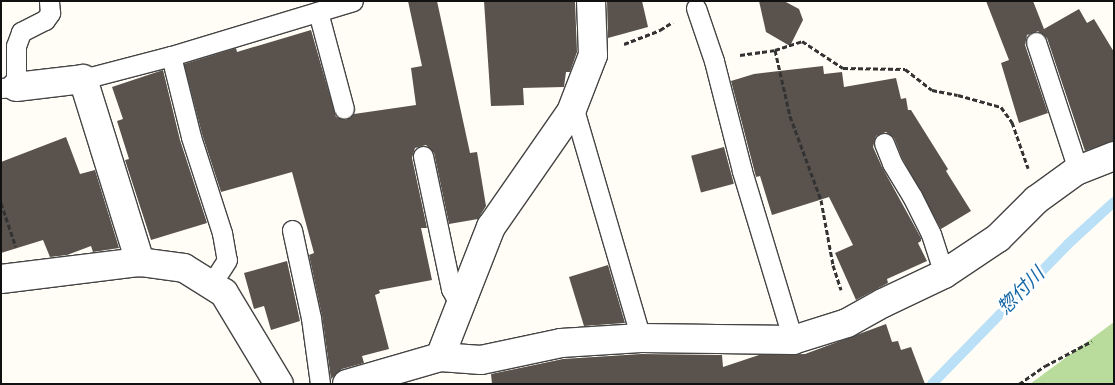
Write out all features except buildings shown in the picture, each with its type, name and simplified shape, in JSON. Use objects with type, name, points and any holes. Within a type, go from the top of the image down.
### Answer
[{"type":"street","points":[[440,357],[491,227],[573,106],[593,55],[591,1]]},
{"type":"street","points":[[9,87],[83,79],[140,262]]},
{"type":"street","points":[[346,384],[440,357],[481,360],[561,343],[641,338],[793,340],[850,320],[944,274],[998,238],[1044,194],[1078,170],[1114,156]]},
{"type":"street","points":[[14,278],[140,262],[184,268],[224,293],[279,384]]},
{"type":"lane","points":[[9,87],[16,46],[21,32],[45,20],[50,13],[49,1]]},
{"type":"lane","points":[[83,79],[171,56],[353,1]]},
{"type":"lane","points":[[696,8],[714,62],[742,171],[793,340]]},
{"type":"lane","points":[[318,12],[344,109]]},
{"type":"lane","points":[[1036,42],[1078,170]]},
{"type":"lane","points":[[171,56],[191,137],[222,233],[227,260],[211,285]]},
{"type":"lane","points":[[573,106],[641,338]]},
{"type":"lane","points":[[884,143],[892,164],[912,196],[931,234],[944,274]]},
{"type":"lane","points":[[423,156],[451,289],[460,305]]},
{"type":"lane","points":[[292,230],[311,318],[320,384]]},
{"type":"path","points":[[593,55],[660,30],[696,8]]},
{"type":"path","points":[[714,62],[750,53],[775,50],[802,41],[843,68],[906,69],[932,90],[1001,107],[1012,122],[1027,167],[1044,194]]},
{"type":"path","points":[[775,50],[790,116],[821,200],[833,265],[850,320]]},
{"type":"path","points":[[1,203],[14,278]]},
{"type":"path","points":[[1019,384],[1045,366],[1092,341]]},
{"type":"green space","points":[[1114,322],[1114,384],[1030,384]]},
{"type":"waterway","name":"惣付川","points":[[932,384],[1068,244],[1114,202]]}]
